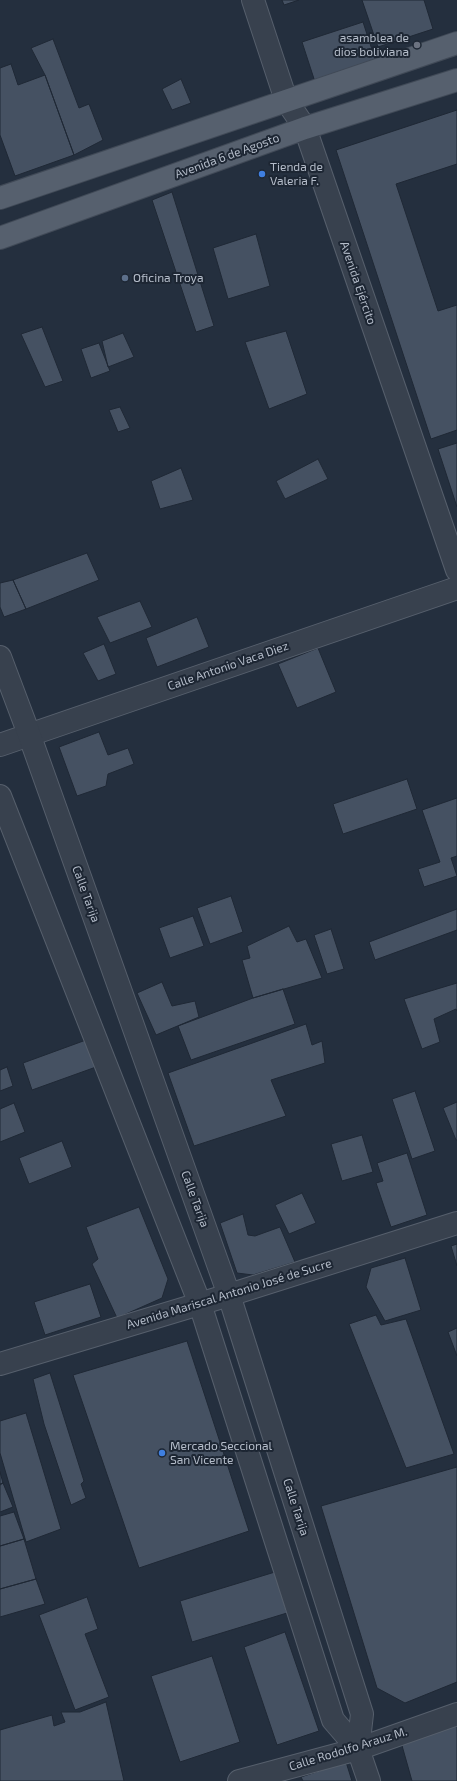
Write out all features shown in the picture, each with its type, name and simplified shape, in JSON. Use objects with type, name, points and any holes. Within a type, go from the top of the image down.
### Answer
[{"type":"main road","points":[[0,198],[457,43]]},
{"type":"main road","name":"Avenida 6 de Agosto","points":[[0,238],[305,128],[457,80]]},
{"type":"street","name":"Avenida Ejército","points":[[253,0],[286,100],[305,128],[457,570]]},
{"type":"street","name":"Calle Antonio Vaca Diez","points":[[0,745],[457,588]]},
{"type":"street","name":"Calle Tarija","points":[[0,657],[29,734],[229,1295],[362,1714],[358,1749]]},
{"type":"street","name":"Calle Tarija","points":[[0,796],[200,1304],[333,1720],[358,1749],[369,1781]]},
{"type":"street","name":"Avenida Mariscal Antonio José de Sucre","points":[[0,1364],[200,1304],[457,1223]]},
{"type":"street","name":"Calle Rodolfo Arauz M.","points":[[239,1781],[358,1749],[457,1714]]},
{"type":"building","points":[[282,0],[299,0],[284,5]]},
{"type":"building","points":[[362,0],[424,0],[433,29],[378,47]]},
{"type":"building","points":[[363,22],[377,65],[316,85],[302,42]]},
{"type":"building","points":[[53,39],[79,108],[89,104],[103,140],[74,155],[45,75],[31,48]]},
{"type":"building","points":[[11,64],[18,85],[45,75],[74,155],[15,176],[0,135],[0,68]]},
{"type":"building","points":[[181,79],[191,103],[172,110],[162,89]]},
{"type":"building","points":[[457,110],[457,164],[396,184],[438,311],[457,305],[457,430],[431,439],[336,150]]},
{"type":"building","points":[[172,192],[214,326],[196,332],[152,200]]},
{"type":"building","points":[[256,234],[270,286],[228,299],[213,248]]},
{"type":"building","points":[[42,327],[63,381],[45,387],[21,334]]},
{"type":"building","points":[[286,331],[307,394],[269,409],[245,342]]},
{"type":"building","points":[[123,333],[134,357],[108,367],[102,341]]},
{"type":"building","points":[[99,343],[110,371],[91,378],[81,349]]},
{"type":"building","points":[[120,407],[130,428],[118,432],[109,410]]},
{"type":"building","points":[[457,443],[457,507],[438,449]]},
{"type":"building","points":[[318,459],[328,479],[285,499],[276,481]]},
{"type":"building","points":[[181,468],[193,500],[160,509],[151,481]]},
{"type":"building","points":[[87,553],[99,580],[26,609],[13,580]]},
{"type":"building","points":[[13,580],[26,609],[4,617],[0,607],[0,583]]},
{"type":"building","points":[[140,601],[152,627],[110,643],[97,617]]},
{"type":"building","points":[[197,617],[209,647],[157,667],[146,638]]},
{"type":"building","points":[[104,644],[116,674],[98,681],[83,653]]},
{"type":"building","points":[[318,648],[336,692],[297,708],[278,664]]},
{"type":"building","points":[[99,732],[108,755],[128,748],[134,764],[108,774],[106,786],[77,796],[59,747]]},
{"type":"building","points":[[407,779],[417,809],[343,834],[333,804]]},
{"type":"building","points":[[457,798],[457,856],[451,858],[457,876],[424,887],[418,869],[440,862],[422,810]]},
{"type":"building","points":[[231,896],[243,932],[210,944],[197,908]]},
{"type":"building","points":[[457,909],[457,930],[375,960],[369,942]]},
{"type":"building","points":[[193,916],[204,946],[170,958],[159,928]]},
{"type":"building","points":[[289,926],[297,942],[306,939],[322,978],[253,998],[242,960],[250,958],[247,946]]},
{"type":"building","points":[[331,929],[344,969],[327,974],[314,935]]},
{"type":"building","points":[[162,982],[172,1006],[195,1001],[199,1017],[156,1035],[137,993]]},
{"type":"building","points":[[457,983],[457,1011],[456,1009],[434,1019],[440,1042],[422,1049],[404,999]]},
{"type":"building","points":[[283,989],[295,1024],[191,1060],[178,1026],[253,998]]},
{"type":"building","points":[[306,1024],[312,1045],[322,1041],[325,1063],[271,1080],[286,1116],[194,1146],[168,1073]]},
{"type":"building","points":[[86,1040],[96,1067],[32,1090],[23,1063]]},
{"type":"building","points":[[7,1067],[13,1086],[0,1091],[0,1070]]},
{"type":"building","points":[[415,1091],[435,1151],[412,1159],[392,1099]]},
{"type":"building","points":[[457,1102],[457,1140],[456,1140],[443,1108]]},
{"type":"building","points":[[14,1103],[25,1132],[0,1142],[0,1109]]},
{"type":"building","points":[[362,1135],[373,1172],[342,1181],[331,1144]]},
{"type":"building","points":[[62,1141],[72,1167],[29,1184],[19,1158]]},
{"type":"building","points":[[407,1153],[427,1215],[391,1227],[376,1183],[383,1181],[377,1163]]},
{"type":"building","points":[[302,1193],[316,1223],[289,1234],[275,1205]]},
{"type":"building","points":[[139,1207],[168,1279],[162,1298],[117,1318],[92,1264],[98,1259],[86,1227]]},
{"type":"building","points":[[243,1214],[248,1235],[255,1236],[280,1227],[295,1262],[253,1275],[237,1273],[220,1223]]},
{"type":"building","points":[[457,1244],[457,1266],[451,1246]]},
{"type":"building","points":[[405,1258],[421,1310],[385,1321],[366,1287],[371,1268]]},
{"type":"building","points":[[90,1284],[101,1317],[45,1335],[34,1302]]},
{"type":"building","points":[[376,1315],[381,1325],[406,1319],[454,1454],[406,1468],[349,1324]]},
{"type":"building","points":[[457,1328],[457,1356],[448,1332]]},
{"type":"building","name":"Mercado Seccional San Vicente","points":[[187,1341],[249,1531],[139,1568],[73,1375]]},
{"type":"building","points":[[50,1373],[84,1481],[81,1484],[86,1498],[71,1505],[44,1424],[33,1379]]},
{"type":"building","points":[[26,1413],[61,1529],[26,1542],[0,1453],[0,1421]]},
{"type":"building","points":[[457,1467],[457,1682],[405,1703],[377,1688],[321,1506]]},
{"type":"building","points":[[0,1472],[3,1483],[0,1484]]},
{"type":"building","points":[[3,1483],[13,1507],[0,1512],[0,1485]]},
{"type":"building","points":[[14,1512],[24,1539],[0,1546],[0,1516]]},
{"type":"building","points":[[24,1539],[36,1579],[0,1589],[0,1546]]},
{"type":"building","points":[[275,1572],[287,1613],[192,1642],[180,1601]]},
{"type":"building","points":[[36,1579],[45,1604],[0,1617],[0,1589]]},
{"type":"building","points":[[87,1597],[98,1629],[85,1634],[109,1697],[75,1710],[39,1615]]},
{"type":"building","points":[[285,1632],[319,1731],[277,1745],[244,1647]]},
{"type":"building","points":[[212,1656],[240,1742],[180,1762],[151,1676]]},
{"type":"building","points":[[106,1702],[124,1781],[0,1781],[0,1730],[52,1715],[54,1726],[65,1722],[61,1712],[80,1712]]},
{"type":"building","points":[[457,1725],[457,1781],[412,1781],[401,1742]]},
{"type":"building","points":[[346,1762],[352,1781],[303,1781],[301,1777]]},
{"type":"place","name":"asamblea de dios boliviana","points":[[417,45]]},
{"type":"place","name":"Tienda de Valeria F.","points":[[262,174]]},
{"type":"place","name":"Oficina Troya","points":[[125,278]]},
{"type":"place","name":"Mercado Seccional San Vicente","points":[[162,1453]]}]
